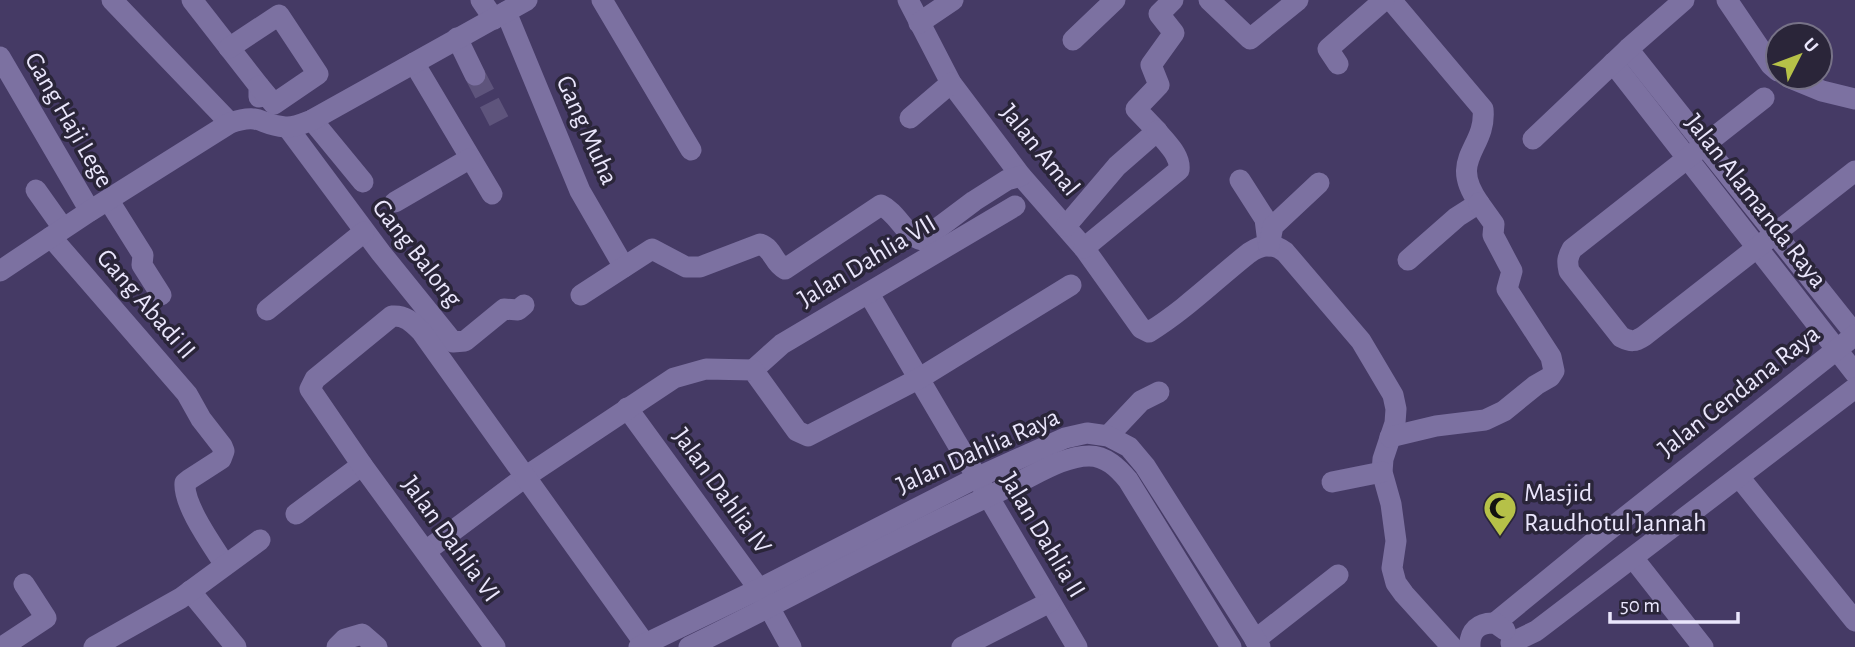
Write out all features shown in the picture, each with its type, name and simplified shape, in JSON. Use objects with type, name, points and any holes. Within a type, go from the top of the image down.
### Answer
[{"type":"street","points":[[112,0],[230,124]]},
{"type":"street","points":[[192,0],[274,104],[318,74]]},
{"type":"street","name":"Gang Muha","points":[[481,0],[500,15],[580,191],[624,267]]},
{"type":"street","points":[[0,271],[230,124],[243,118],[259,118],[288,128],[312,120],[527,0]]},
{"type":"street","points":[[602,0],[691,150]]},
{"type":"street","name":"Jalan Amal","points":[[908,0],[951,83],[1021,176],[1084,248],[1141,328],[1149,332],[1178,312],[1249,253],[1259,246],[1269,246]]},
{"type":"street","points":[[919,23],[953,0]]},
{"type":"street","points":[[1073,40],[1115,0]]},
{"type":"street","points":[[1084,248],[1175,176],[1180,164],[1178,157],[1136,109],[1159,85],[1151,65],[1174,33],[1159,15],[1173,0]]},
{"type":"street","points":[[1209,0],[1250,39],[1295,1]]},
{"type":"street","points":[[1338,64],[1328,49],[1384,0]]},
{"type":"street","points":[[1390,437],[1436,426],[1485,420],[1504,411],[1550,377],[1554,371],[1551,357],[1507,289],[1512,271],[1493,235],[1494,224],[1472,193],[1466,171],[1468,156],[1484,122],[1483,109],[1391,0]]},
{"type":"street","points":[[1533,139],[1684,0]]},
{"type":"street","points":[[1727,0],[1764,53]]},
{"type":"street","points":[[229,48],[279,15],[339,105]]},
{"type":"street","points":[[457,38],[475,75]]},
{"type":"street","name":"Jalan Alamanda Raya","points":[[1621,56],[1704,144],[1855,335]]},
{"type":"street","name":"Jalan Alamanda Raya","points":[[1621,56],[1687,158],[1855,373]]},
{"type":"street","name":"Gang Haji Lege","points":[[0,57],[90,211]]},
{"type":"street","points":[[414,63],[492,194]]},
{"type":"street","points":[[910,118],[951,83]]},
{"type":"street","points":[[259,86],[259,118]]},
{"type":"street","points":[[1822,91],[1855,99]]},
{"type":"street","points":[[1764,98],[1572,249],[1567,262],[1569,271],[1621,337],[1636,341],[1644,336],[1855,171]]},
{"type":"street","points":[[312,120],[363,183]]},
{"type":"street","name":"Gang Balong","points":[[288,128],[364,232],[453,342],[465,341],[504,309],[518,310],[524,305]]},
{"type":"street","points":[[1066,226],[1117,166],[1157,131]]},
{"type":"street","points":[[395,202],[469,159]]},
{"type":"street","points":[[581,295],[652,249],[687,267],[700,267],[760,244],[771,250],[778,264],[785,269],[881,205],[891,211],[910,234],[922,240],[974,201],[1007,180],[1021,176]]},
{"type":"street","points":[[1240,180],[1265,219],[1269,246]]},
{"type":"street","points":[[1269,246],[1273,226],[1319,183]]},
{"type":"street","name":"Gang Abadi II","points":[[36,190],[57,233],[187,394],[195,411],[224,451],[221,459],[186,483],[185,489],[197,517],[225,565]]},
{"type":"street","points":[[109,201],[143,255],[142,265],[161,295]]},
{"type":"street","points":[[1408,260],[1457,216],[1479,203]]},
{"type":"street","name":"Jalan Dahlia VII","points":[[753,370],[782,344],[1015,206]]},
{"type":"street","points":[[267,310],[364,232]]},
{"type":"street","points":[[1269,246],[1278,247],[1285,252],[1361,341],[1392,395],[1396,409],[1395,423],[1383,459],[1382,472],[1391,504],[1396,541],[1392,568],[1396,583],[1464,646]]},
{"type":"street","points":[[426,551],[525,477],[674,378],[695,371],[722,368],[753,370],[797,431],[808,436],[920,378],[1071,285]]},
{"type":"street","name":"Jalan Dahlia II","points":[[869,294],[1077,647]]},
{"type":"street","name":"Jalan Dahlia VI","points":[[495,647],[310,390],[315,379],[392,316],[411,320],[525,477]]},
{"type":"street","name":"Jalan Cendana Raya","points":[[1464,646],[1475,629],[1484,623],[1495,623],[1855,335]]},
{"type":"street","points":[[1159,392],[1141,401],[1108,436],[1129,447],[1145,466],[1257,644],[1338,575]]},
{"type":"street","points":[[1495,623],[1508,632],[1511,645],[1536,631],[1739,477],[1852,398]]},
{"type":"street","name":"Jalan Dahlia IV","points":[[627,408],[759,589],[791,647]]},
{"type":"street","name":"Jalan Dahlia Raya","points":[[642,645],[759,589],[976,478],[1065,438],[1087,433],[1108,436]]},
{"type":"street","name":"Jalan Dahlia Raya","points":[[689,647],[987,497],[1070,459],[1089,456],[1101,458],[1116,466],[1128,480],[1231,647]]},
{"type":"street","points":[[296,514],[362,465]]},
{"type":"street","points":[[1332,482],[1382,472]]},
{"type":"street","points":[[525,477],[642,645]]},
{"type":"street","points":[[1739,477],[1855,621]]},
{"type":"street","points":[[94,647],[190,592],[260,540]]},
{"type":"street","points":[[1633,558],[1703,647]]},
{"type":"street","points":[[2,647],[46,618],[24,584]]},
{"type":"street","points":[[190,592],[228,644]]},
{"type":"street","points":[[962,647],[1050,602]]},
{"type":"street","points":[[341,643],[362,635],[377,647]]},
{"type":"tunnel","points":[[475,75],[501,125]]},
{"type":"place","name":"Masjid Raudhotul Jannah","points":[[1500,538]]}]
